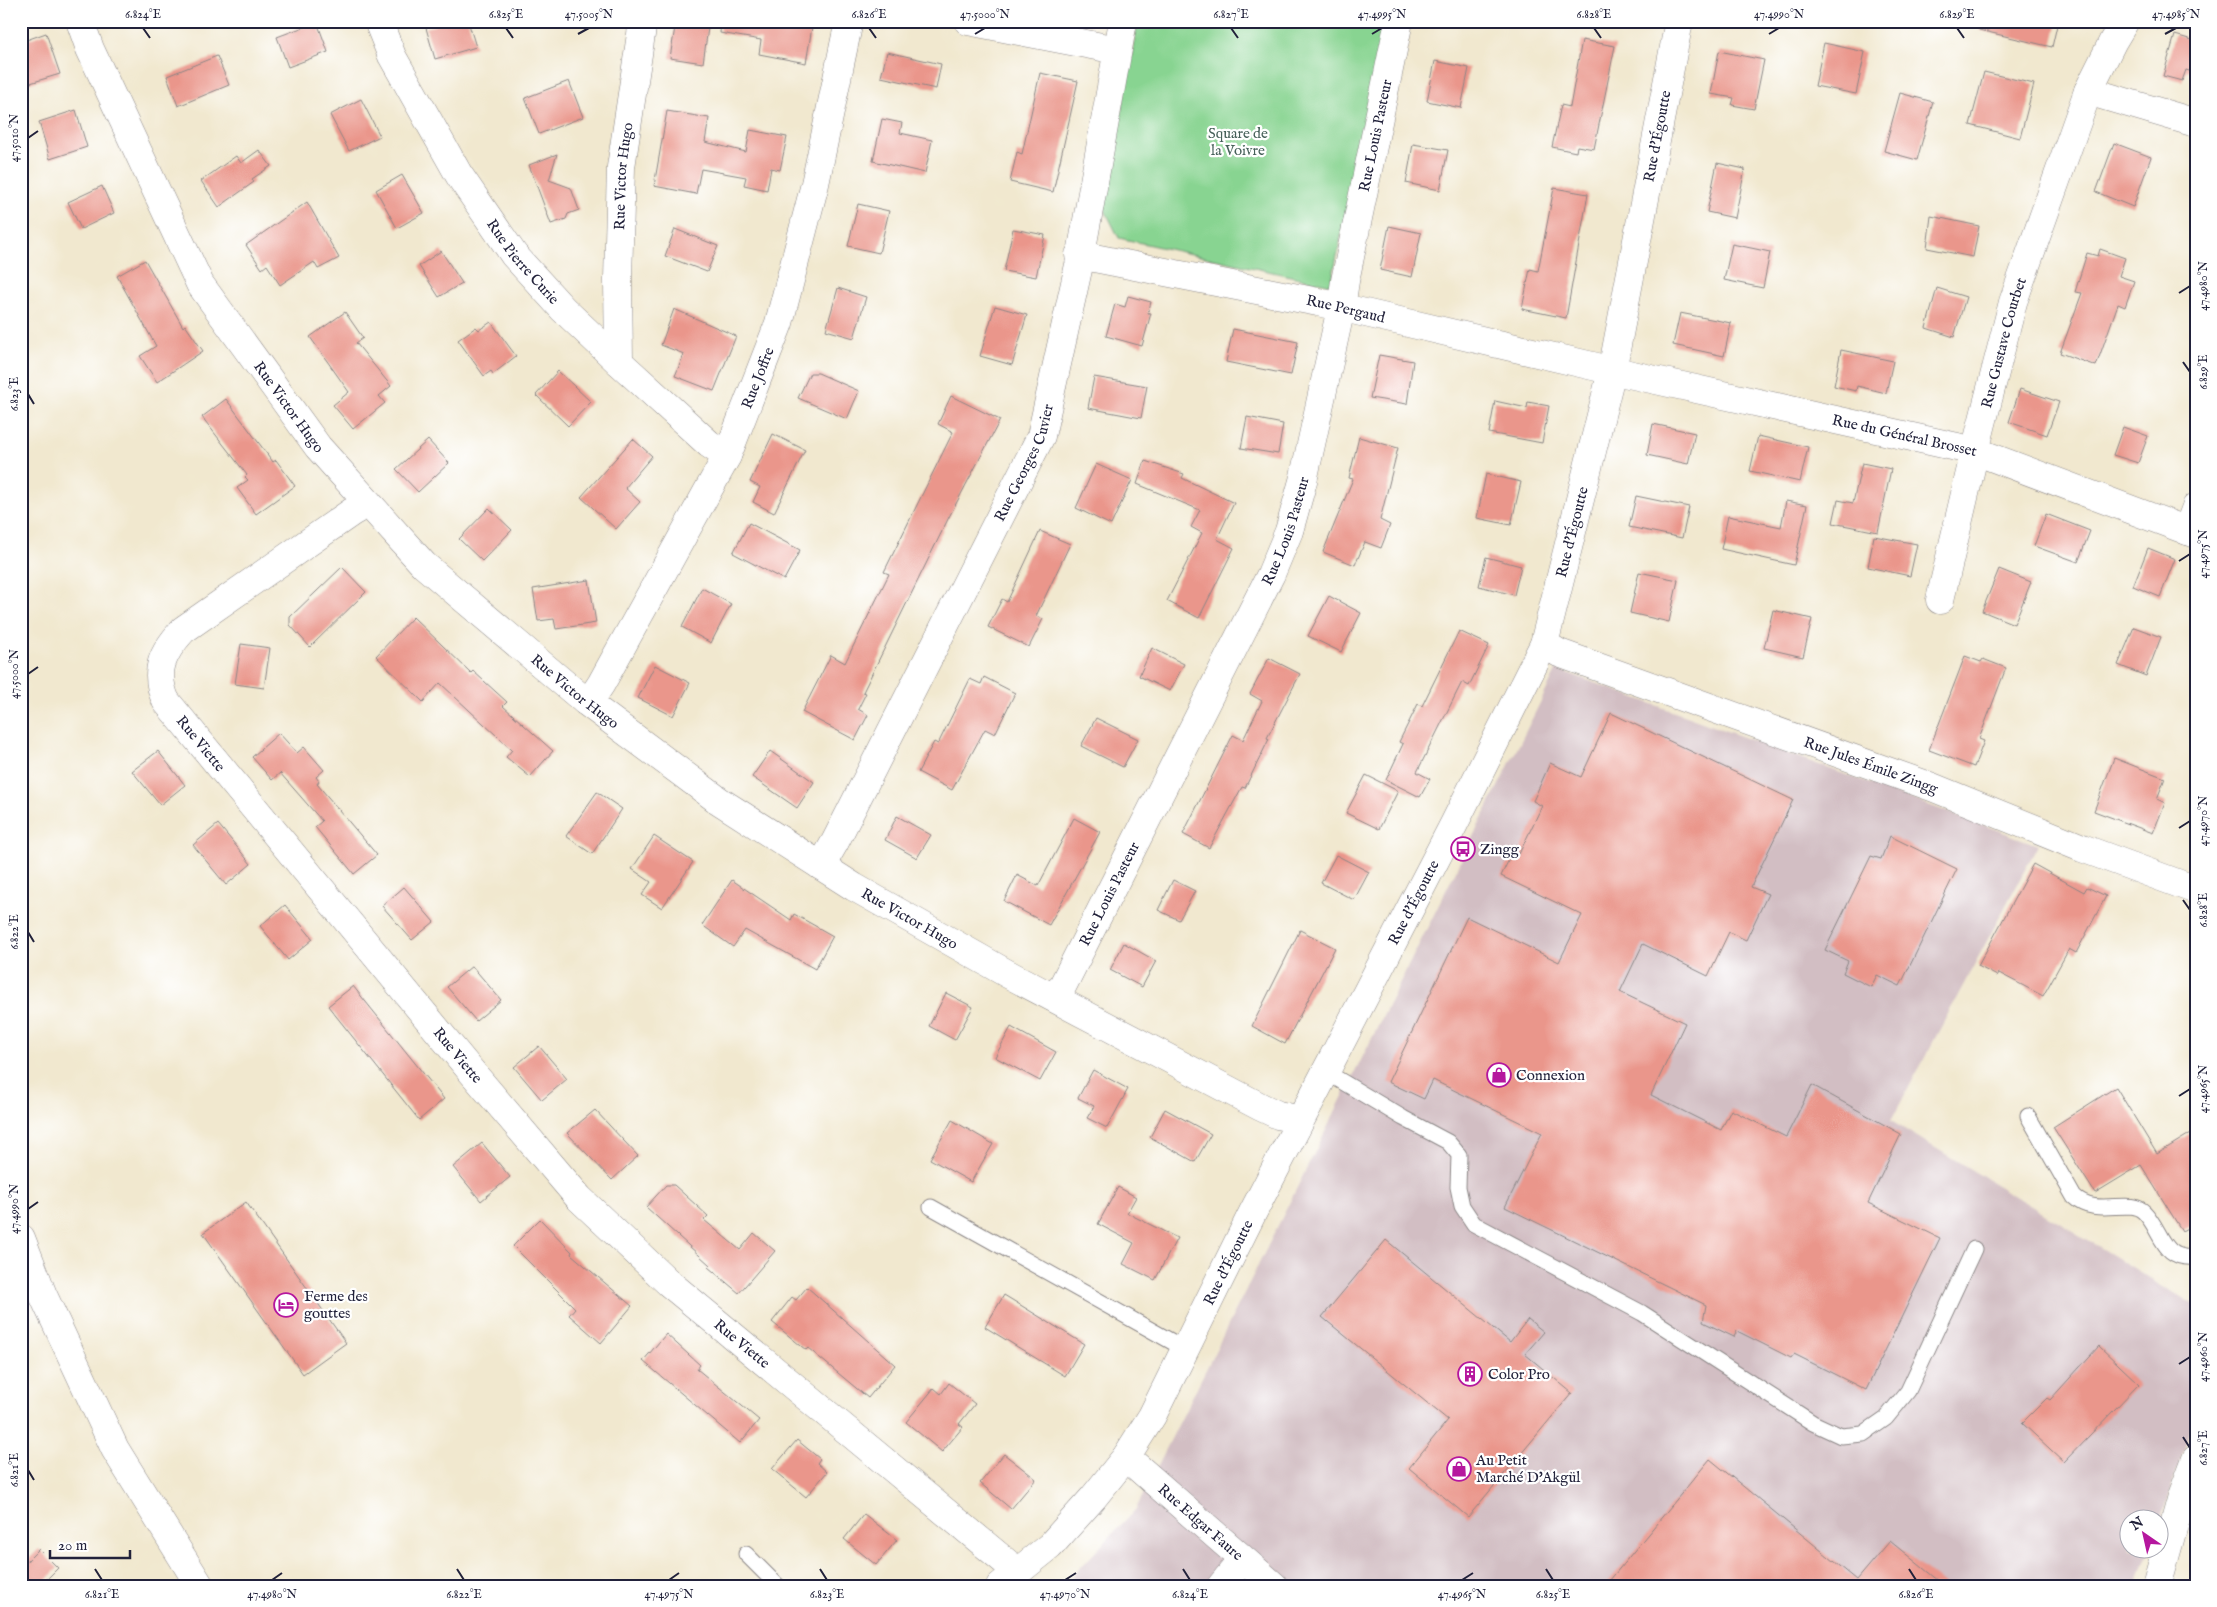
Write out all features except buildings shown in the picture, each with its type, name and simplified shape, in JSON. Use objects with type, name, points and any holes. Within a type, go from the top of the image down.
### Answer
[{"type":"street","name":"Rue Victor Hugo","points":[[80,21],[90,49],[200,284],[318,448],[424,565],[585,701],[718,800],[821,866],[1000,969],[1261,1107],[1278,1115],[1300,1120]]},
{"type":"street","name":"Rue Pierre Curie","points":[[378,21],[392,56],[459,175],[514,255],[563,309],[618,362],[714,448],[727,456]]},
{"type":"street","name":"Rue Victor Hugo","points":[[618,362],[621,167],[643,21]]},
{"type":"street","name":"Rue Joffre","points":[[585,701],[595,693],[601,684],[727,456],[779,322],[815,184],[849,21]]},
{"type":"street","points":[[968,21],[1117,50]]},
{"type":"street","name":"Rue Georges Cuvier","points":[[821,866],[835,842],[1041,436],[1079,256],[1123,21]]},
{"type":"street","name":"Rue Louis Pasteur","points":[[1053,997],[1061,990],[1271,574],[1289,531],[1303,481],[1341,308],[1399,21]]},
{"type":"street","name":"Rue d'Égoutte","points":[[1009,1579],[1050,1546],[1093,1498],[1126,1457],[1152,1416],[1300,1120],[1544,644],[1612,371],[1679,21]]},
{"type":"street","name":"Rue Gustave Courbet","points":[[1940,600],[2013,302],[2088,91],[2112,41],[2125,21]]},
{"type":"street","points":[[2088,91],[2196,123]]},
{"type":"street","name":"Rue Pergaud","points":[[1079,256],[1341,308],[1612,371]]},
{"type":"street","name":"Rue du Général Brosset","points":[[1612,371],[1975,451],[2193,524]]},
{"type":"street","name":"Rue Viette","points":[[368,503],[352,512],[184,630],[168,647],[161,665],[160,687],[166,701],[471,1071],[579,1198],[669,1283],[1009,1579]]},
{"type":"street","name":"Rue Jules Émile Zingg","points":[[1544,644],[1560,653],[1932,787],[2082,848],[2196,890]]},
{"type":"street","points":[[21,1238],[43,1294],[115,1449],[200,1586]]},
{"type":"street","name":"Rue Edgar Faure","points":[[1126,1457],[1274,1586]]},
{"type":"street","points":[[2157,1586],[2182,1496],[2196,1459]]},
{"type":"street","points":[[1221,1586],[1242,1560]]},
{"type":"lane","points":[[1326,1072],[1403,1118],[1448,1142],[1459,1155],[1458,1187],[1462,1206],[1474,1224],[1642,1313],[1813,1423],[1841,1436],[1863,1434],[1886,1418],[1908,1391],[1974,1249]]},
{"type":"lane","points":[[2028,1116],[2074,1197],[2082,1204],[2106,1208],[2132,1206],[2144,1211],[2169,1250],[2183,1259],[2196,1258]]},
{"type":"lane","points":[[931,1207],[1185,1349]]},
{"type":"lane","points":[[746,1554],[778,1586]]},
{"type":"shaded area","points":[[1557,669],[2038,845],[1891,1121],[2196,1306],[2196,1413],[2163,1510],[2120,1510],[2120,1560],[2145,1560],[2136,1586],[1063,1586],[1136,1509]]},
{"type":"green space","name":"Square de la Voivre","points":[[1138,21],[1386,21],[1331,285],[1119,238],[1104,208]]},
{"type":"place","name":"Zingg","points":[[1463,849]]},
{"type":"place","name":"Connexion","points":[[1499,1075]]},
{"type":"place","name":"Ferme des gouttes","points":[[286,1305]]},
{"type":"place","name":"Color Pro","points":[[1470,1374]]},
{"type":"place","name":"Au Petit Marché D'Akgül","points":[[1459,1469]]}]
